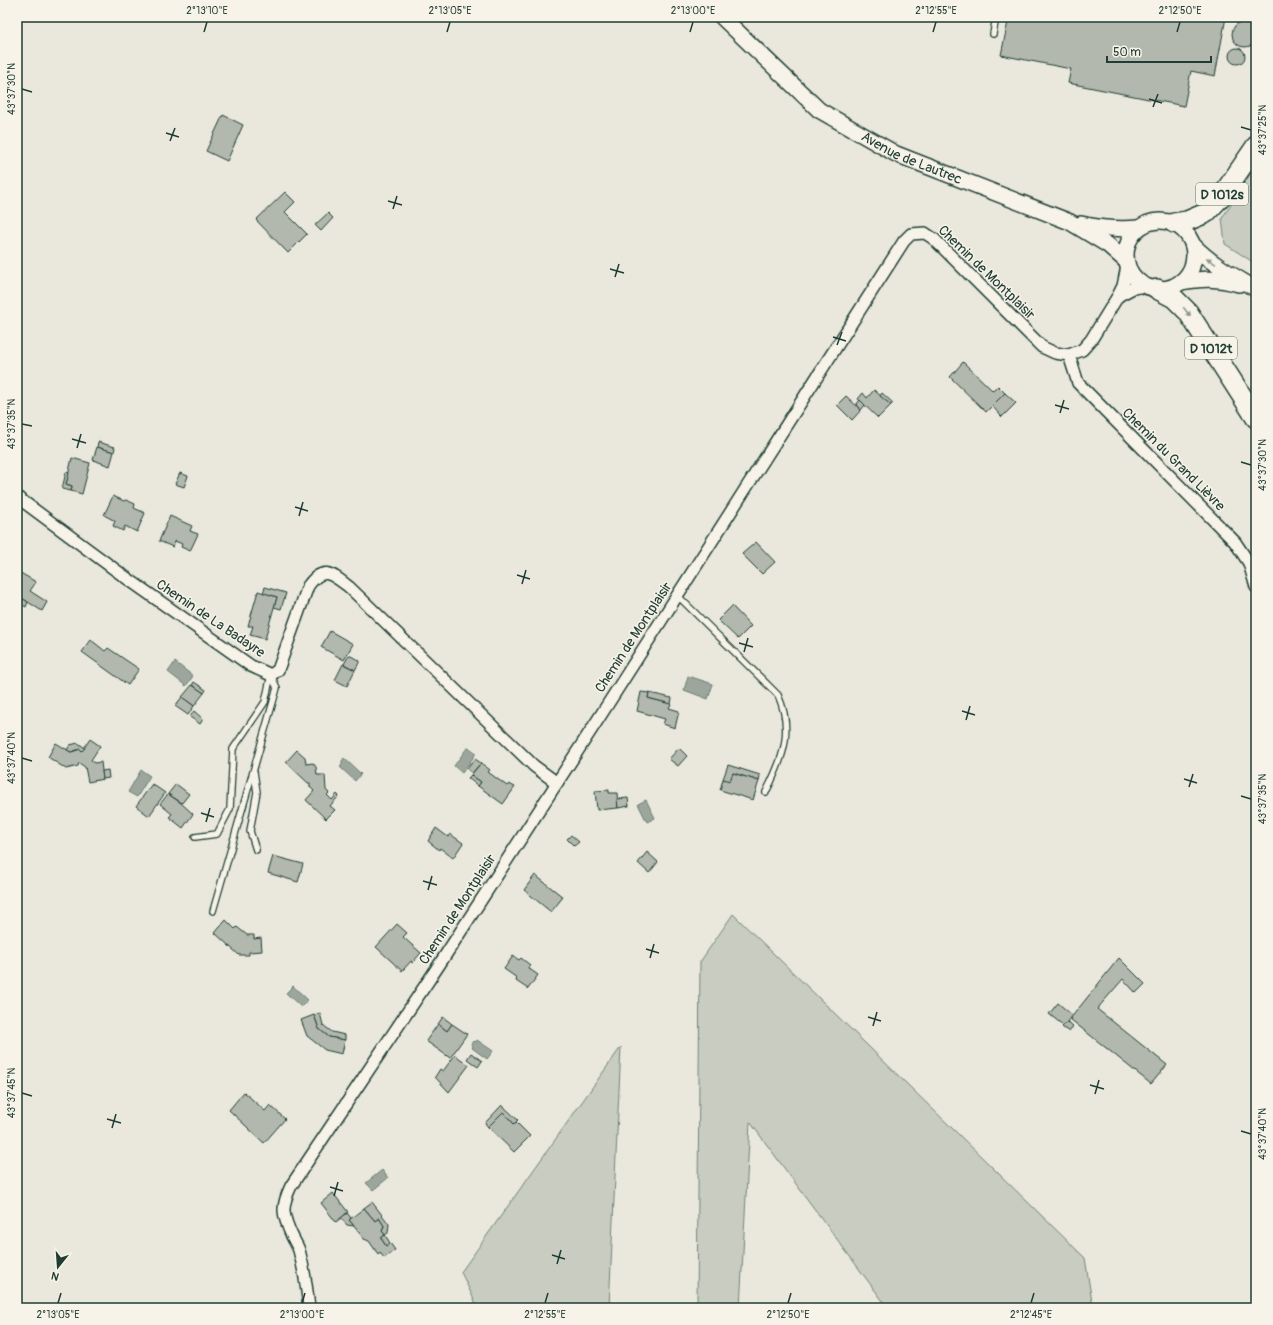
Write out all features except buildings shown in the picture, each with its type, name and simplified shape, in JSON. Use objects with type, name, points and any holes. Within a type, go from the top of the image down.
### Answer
[{"type":"highway","name":"D 1012s","points":[[1174,223],[1187,221],[1206,213],[1221,197],[1256,146]]},
{"type":"highway","name":"D 1012t","points":[[1151,288],[1174,298],[1188,312],[1256,418]]},
{"type":"main road","name":"Avenue de Lautrec","points":[[722,17],[820,110],[896,154],[1070,222],[1108,245],[1127,264]]},
{"type":"main road","points":[[1181,282],[1193,266],[1193,245],[1189,236],[1174,223],[1165,221],[1155,220],[1138,228],[1127,243],[1125,252],[1127,264],[1132,274],[1138,281],[1151,288],[1170,288],[1181,282],[1200,278],[1216,279],[1256,288]]},
{"type":"main road","points":[[1070,222],[1109,229],[1122,230],[1138,228]]},
{"type":"main road","points":[[1193,245],[1203,256],[1220,268],[1256,288]]},
{"type":"street","name":"Chemin de Montplaisir","points":[[309,1308],[307,1286],[298,1248],[287,1224],[283,1210],[285,1199],[291,1186],[439,965],[678,596],[904,241],[911,234],[925,233],[934,239],[1042,347],[1054,353],[1069,355]]},
{"type":"street","points":[[1069,355],[1082,350],[1091,340],[1123,286],[1127,264]]},
{"type":"street","points":[[1118,296],[1133,288],[1151,288]]},
{"type":"street","name":"Chemin du Grand Lièvre","points":[[1069,355],[1078,383],[1235,542],[1249,563],[1256,587]]},
{"type":"street","name":"Chemin de La Badayre","points":[[17,497],[119,573],[245,662],[271,675],[278,670],[308,586],[314,577],[323,573],[336,577],[349,587],[534,766],[557,783]]},
{"type":"lane","points":[[993,34],[996,17]]},
{"type":"lane","points":[[678,596],[778,695],[783,707],[786,726],[786,741],[773,778],[766,792]]},
{"type":"lane","points":[[213,911],[277,688],[271,675]]},
{"type":"lane","points":[[195,836],[217,834],[230,809],[233,749],[265,702],[271,675]]},
{"type":"lane","points":[[254,770],[257,792],[250,831],[256,850]]},
{"type":"shaded area","points":[[1256,165],[1256,264],[1225,244],[1222,218]]},
{"type":"shaded area","points":[[175,662],[193,676],[186,686],[168,672]]},
{"type":"shaded area","points":[[688,676],[713,684],[708,699],[684,690]]},
{"type":"shaded area","points":[[467,748],[475,752],[475,755],[462,773],[454,766]]},
{"type":"shaded area","points":[[344,758],[361,774],[355,781],[340,767]]},
{"type":"shaded area","points":[[141,770],[150,776],[137,797],[128,792]]},
{"type":"shaded area","points":[[646,800],[655,818],[647,822],[638,804]]},
{"type":"shaded area","points":[[733,914],[1085,1258],[1093,1308],[888,1308],[750,1122],[740,1308],[697,1308],[700,962]]},
{"type":"shaded area","points":[[293,986],[308,1000],[301,1007],[286,993]]},
{"type":"shaded area","points":[[477,1040],[493,1051],[487,1059],[472,1048],[473,1047],[471,1044],[473,1041],[476,1042]]},
{"type":"shaded area","points":[[621,1047],[609,1308],[478,1308],[461,1272]]},
{"type":"shaded area","points":[[382,1170],[388,1178],[373,1190],[366,1183]]}]
